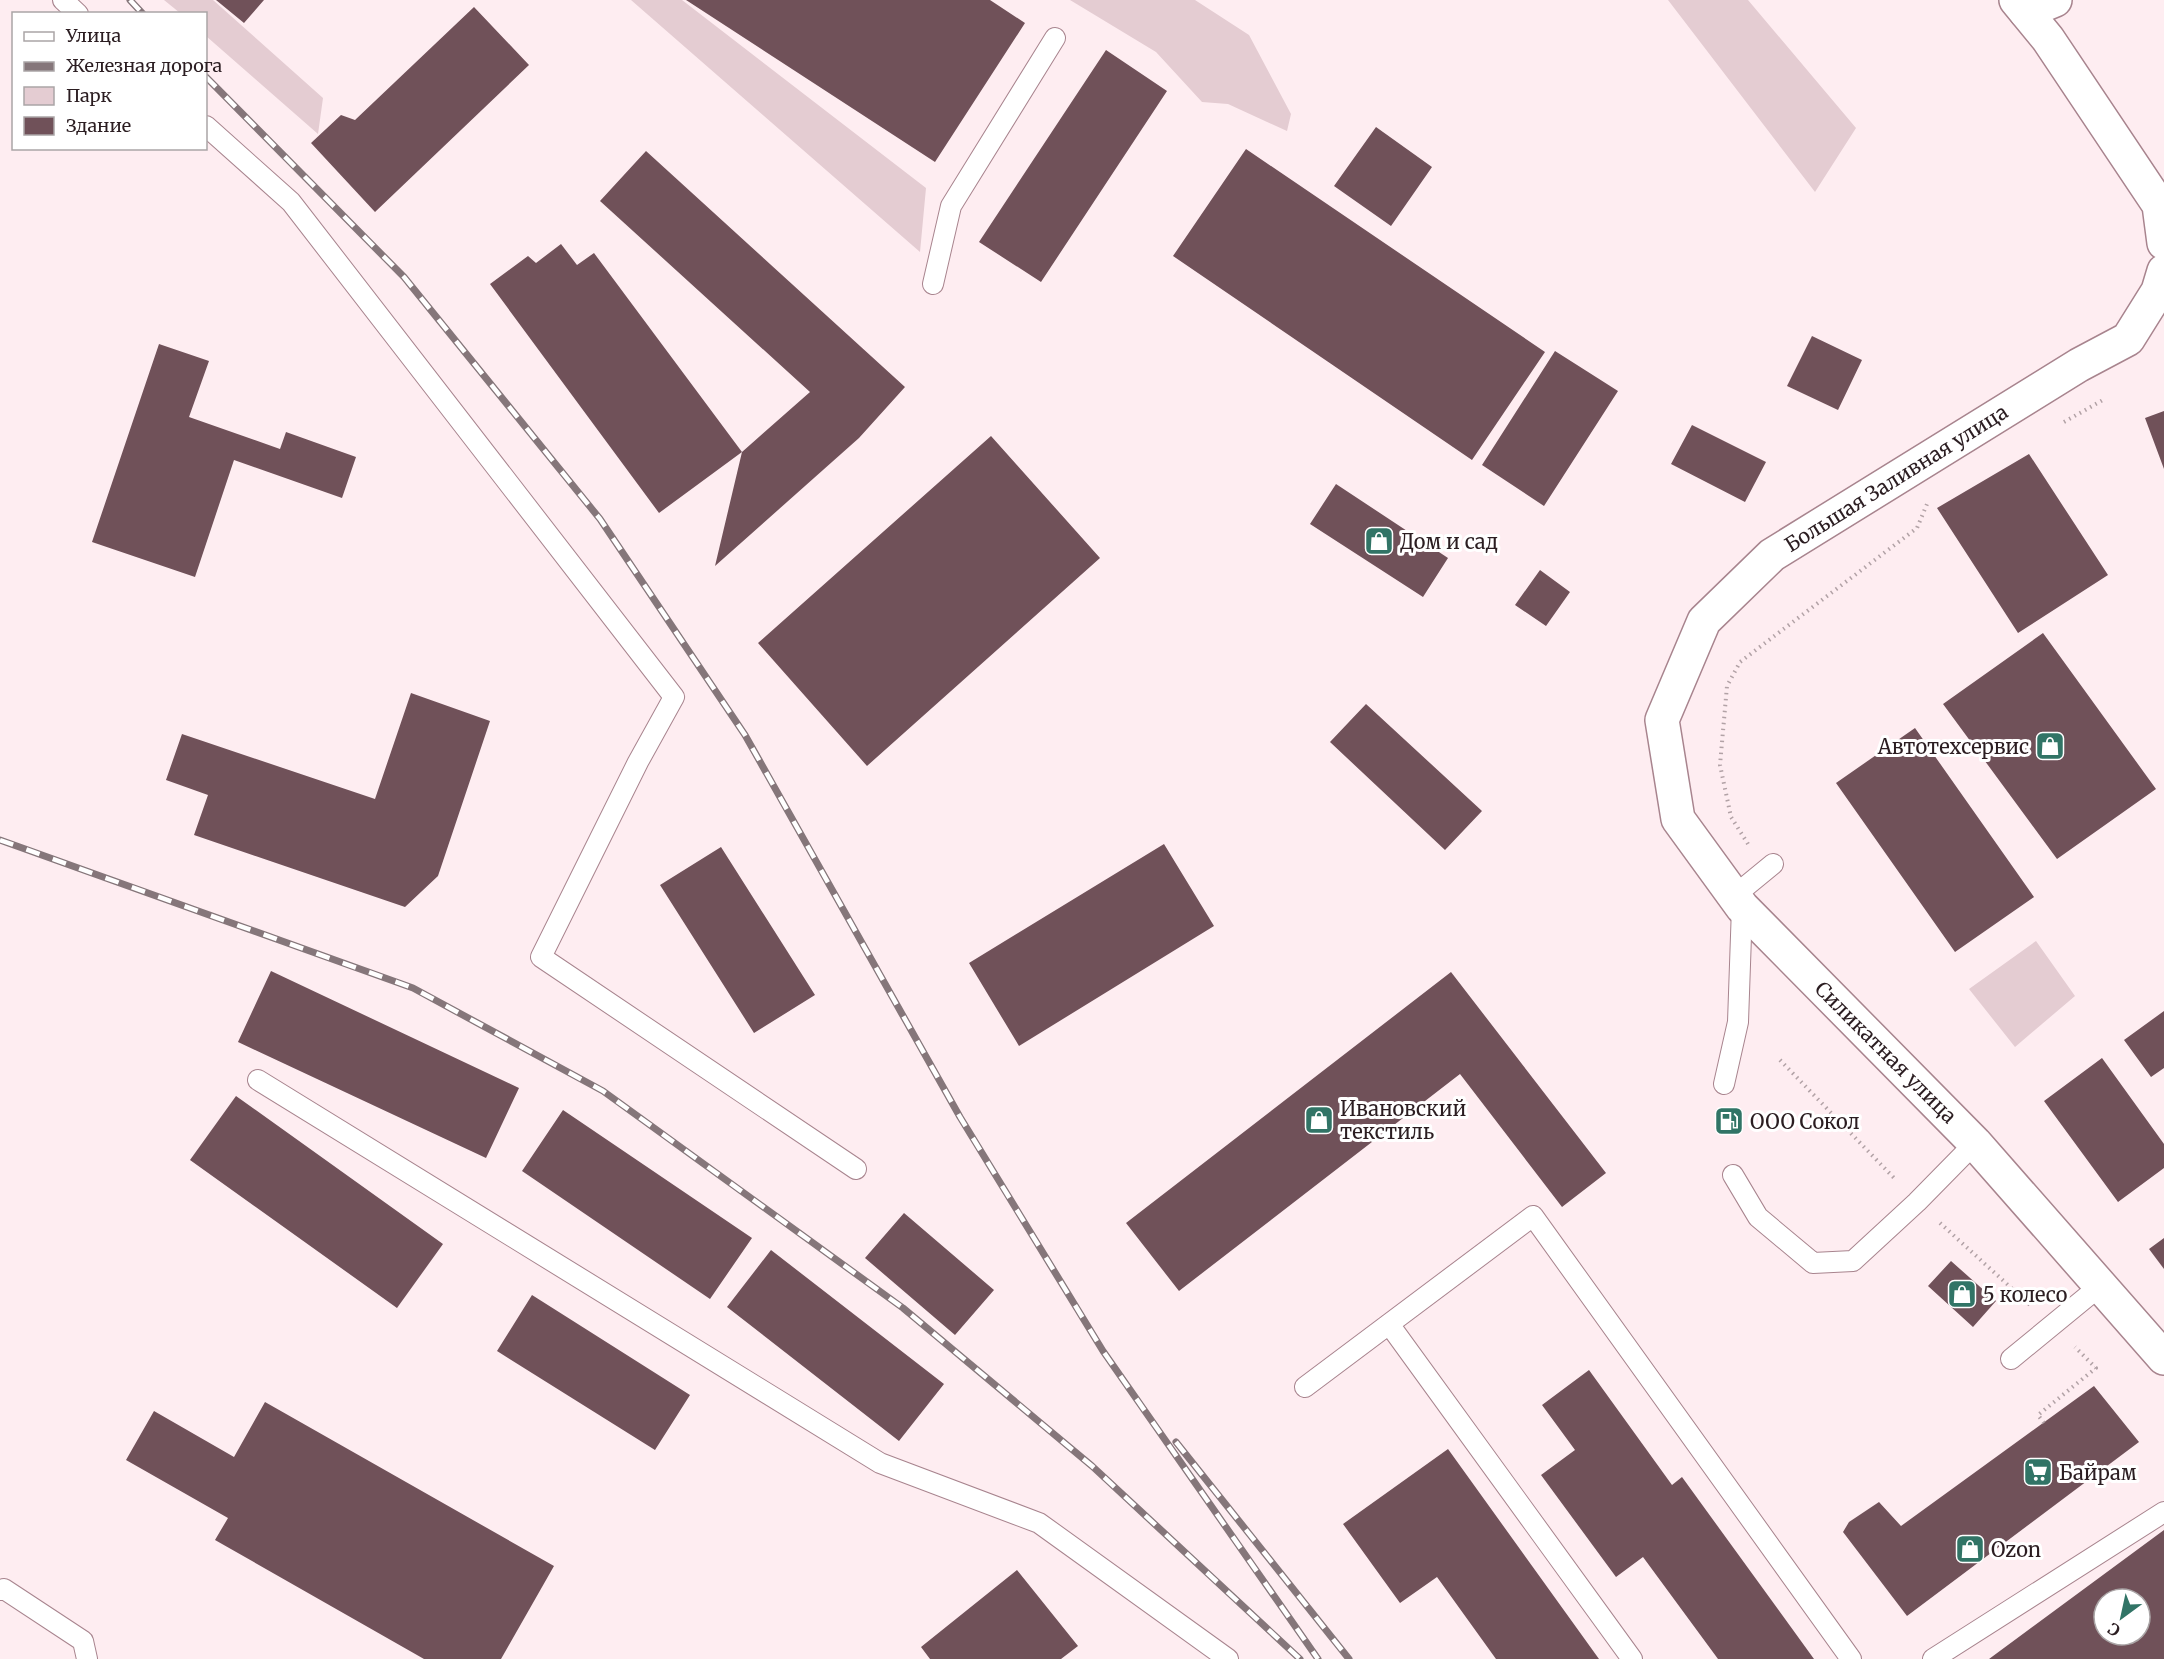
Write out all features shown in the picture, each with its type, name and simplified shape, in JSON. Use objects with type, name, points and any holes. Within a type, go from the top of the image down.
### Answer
[{"type":"street","points":[[2032,4],[2048,39],[2162,208],[2164,243]]},
{"type":"street","name":"Большая Заливная улица","points":[[1662,720],[1704,621],[1772,555],[2079,365],[2128,339],[2158,291],[2164,271]]},
{"type":"street","name":"Силикатная улица","points":[[1662,720],[1678,819],[1738,901],[1975,1143],[2164,1358]]},
{"type":"lane","points":[[63,0],[76,12]]},
{"type":"lane","points":[[933,284],[951,206],[1055,38]]},
{"type":"lane","points":[[207,127],[291,202],[674,698],[638,762],[541,957],[856,1169]]},
{"type":"lane","points":[[1724,1084],[1738,1023],[1738,901],[1773,864]]},
{"type":"lane","points":[[258,1080],[880,1463],[1040,1523],[1228,1659]]},
{"type":"lane","points":[[1733,1175],[1758,1217],[1813,1263],[1853,1261],[1917,1202],[1975,1143]]},
{"type":"lane","points":[[1305,1387],[1533,1216],[1851,1659]]},
{"type":"lane","points":[[2011,1359],[2100,1286]]},
{"type":"lane","points":[[1389,1324],[1632,1659]]},
{"type":"lane","points":[[1933,1659],[2164,1512]]},
{"type":"lane","points":[[0,1590],[4,1589],[83,1641],[87,1659]]},
{"type":"path","points":[[2056,426],[2103,400]]},
{"type":"path","points":[[1753,853],[1731,817],[1720,765],[1727,686],[1740,662],[1917,528],[1928,501]]},
{"type":"path","points":[[2044,1423],[2038,1415],[2096,1368]]},
{"type":"green space","points":[[164,0],[213,0],[323,98],[318,134],[207,37],[207,12],[179,12]]},
{"type":"green space","points":[[631,0],[682,0],[926,188],[920,252]]},
{"type":"green space","points":[[1070,0],[1195,0],[1249,35],[1291,114],[1287,131],[1228,104],[1202,102],[1156,52]]},
{"type":"green space","points":[[1668,0],[1748,0],[1856,128],[1815,192]]},
{"type":"green space","points":[[2036,941],[2075,996],[2015,1047],[1969,989]]},
{"type":"building","points":[[216,0],[264,0],[244,23]]},
{"type":"building","points":[[686,0],[990,0],[1025,23],[935,162]]},
{"type":"building","points":[[474,7],[529,65],[375,212],[311,143],[341,115],[355,120]]},
{"type":"building","points":[[1106,50],[1167,91],[1041,282],[979,242]]},
{"type":"building","points":[[1376,127],[1432,167],[1391,226],[1334,186]]},
{"type":"building","points":[[1246,149],[1545,352],[1472,460],[1173,256]]},
{"type":"building","points":[[646,151],[905,387],[859,438],[715,566],[742,452],[810,392],[600,201]]},
{"type":"building","points":[[561,244],[577,265],[594,253],[742,452],[659,513],[490,284],[528,256],[536,263]]},
{"type":"building","points":[[1812,336],[1862,360],[1838,410],[1787,386]]},
{"type":"building","points":[[159,344],[209,361],[189,417],[280,449],[286,432],[356,457],[342,498],[234,460],[195,577],[92,542]]},
{"type":"building","points":[[1555,351],[1618,391],[1544,506],[1482,465]]},
{"type":"building","points":[[2164,411],[2164,469],[2145,418]]},
{"type":"building","points":[[1692,425],[1766,462],[1745,502],[1671,464]]},
{"type":"building","points":[[991,436],[1100,558],[867,766],[758,643]]},
{"type":"building","points":[[2029,454],[2108,575],[2018,633],[1937,508]]},
{"type":"building","name":"Дом и сад","points":[[1336,484],[1448,558],[1423,597],[1310,524]]},
{"type":"building","points":[[1540,570],[1570,592],[1546,626],[1515,605]]},
{"type":"building","name":"Автотехсервис","points":[[2043,633],[2156,789],[2057,859],[1943,704]]},
{"type":"building","points":[[411,693],[490,721],[438,876],[405,907],[194,835],[208,795],[166,780],[182,734],[375,799]]},
{"type":"building","points":[[1366,704],[1482,811],[1445,850],[1330,742]]},
{"type":"building","name":"Автотехсервис","points":[[1915,728],[2034,897],[1955,952],[1836,783]]},
{"type":"building","points":[[1164,844],[1214,926],[1019,1046],[969,963]]},
{"type":"building","points":[[721,847],[815,995],[754,1033],[660,885]]},
{"type":"building","points":[[271,971],[519,1088],[486,1158],[238,1042]]},
{"type":"building","points":[[1451,972],[1606,1173],[1562,1207],[1460,1074],[1179,1291],[1126,1223]]},
{"type":"building","points":[[2164,1011],[2164,1068],[2151,1077],[2124,1040]]},
{"type":"building","points":[[2102,1058],[2164,1144],[2164,1168],[2118,1202],[2044,1101]]},
{"type":"building","points":[[236,1096],[443,1244],[397,1308],[190,1160]]},
{"type":"building","points":[[563,1110],[752,1238],[710,1299],[522,1171]]},
{"type":"building","points":[[904,1213],[994,1290],[955,1335],[865,1258]]},
{"type":"building","points":[[2164,1238],[2164,1269],[2149,1249]]},
{"type":"building","points":[[771,1250],[944,1384],[899,1441],[727,1307]]},
{"type":"building","name":"5 колесо","points":[[1951,1261],[1996,1301],[1973,1327],[1928,1286]]},
{"type":"building","points":[[532,1295],[690,1395],[655,1450],[497,1351]]},
{"type":"building","points":[[1589,1370],[1672,1485],[1682,1477],[1814,1659],[1718,1659],[1643,1557],[1616,1577],[1541,1475],[1575,1450],[1542,1405]]},
{"type":"building","name":"Байрам","points":[[2094,1386],[2139,1442],[1907,1616],[1843,1532],[1849,1522],[1879,1502],[1901,1526]]},
{"type":"building","points":[[265,1402],[554,1566],[501,1659],[424,1659],[215,1540],[228,1518],[126,1460],[154,1411],[234,1457]]},
{"type":"building","points":[[1448,1449],[1599,1659],[1496,1659],[1437,1577],[1400,1603],[1343,1524]]},
{"type":"building","points":[[2164,1530],[2164,1659],[1989,1659]]},
{"type":"building","points":[[1017,1570],[1078,1646],[1061,1659],[930,1659],[921,1647]]},
{"type":"railway","points":[[130,0],[141,12]]},
{"type":"railway","points":[[207,78],[404,277],[600,519],[745,735],[960,1117],[1103,1351],[1318,1659]]},
{"type":"railway","points":[[0,840],[413,988],[603,1091],[903,1308],[1092,1466],[1300,1659]]},
{"type":"railway","points":[[1176,1442],[1349,1659]]},
{"type":"place","name":"Дом и сад","points":[[1379,541]]},
{"type":"place","name":"Автотехсервис","points":[[2050,746]]},
{"type":"place","name":"Ивановский текстиль","points":[[1319,1120]]},
{"type":"place","name":"ООО Сокол","points":[[1729,1121]]},
{"type":"place","name":"5 колесо","points":[[1962,1294]]},
{"type":"place","name":"Байрам","points":[[2038,1472]]},
{"type":"place","name":"Ozon","points":[[1970,1549]]}]
